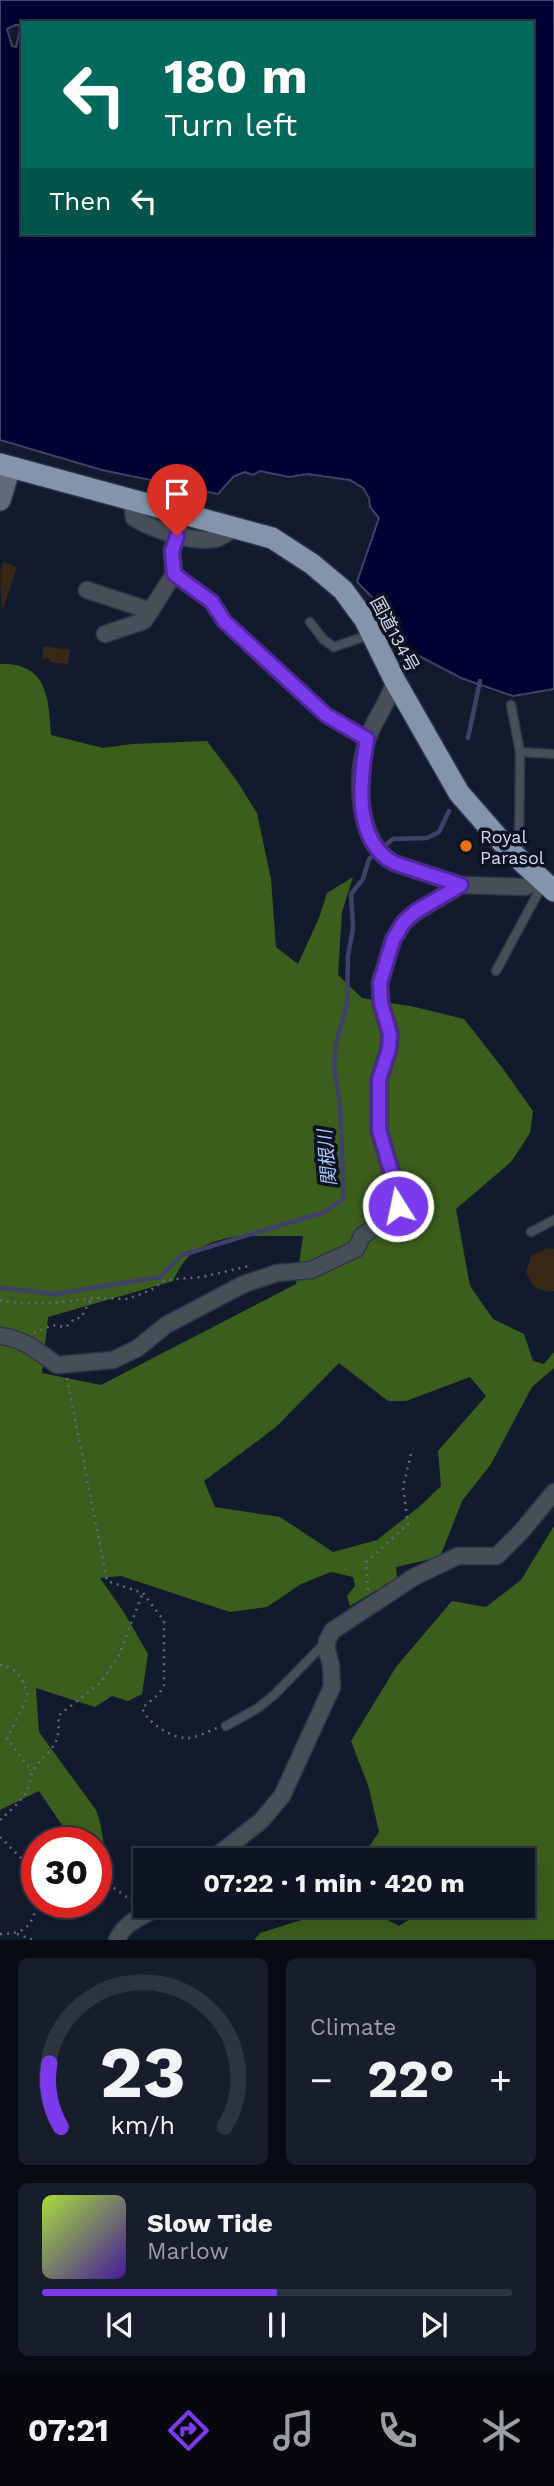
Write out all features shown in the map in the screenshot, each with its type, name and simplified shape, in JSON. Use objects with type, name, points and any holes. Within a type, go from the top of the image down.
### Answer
[{"type":"highway","name":"国道134号","points":[[5,466],[271,538],[312,564],[342,590],[365,620],[394,681],[459,793],[519,860],[548,884]]},
{"type":"main road","points":[[0,500],[5,466]]},
{"type":"street","points":[[132,502],[134,518],[148,527],[177,536],[216,539],[235,528]]},
{"type":"street","points":[[105,634],[144,621],[174,574],[172,551],[177,536]]},
{"type":"street","points":[[87,590],[151,611]]},
{"type":"street","points":[[394,681],[367,739],[361,775],[363,815],[372,842],[384,858],[461,885],[525,887],[548,884]]},
{"type":"street","points":[[0,1336],[10,1336],[27,1343],[57,1365],[113,1360],[138,1348],[166,1325],[244,1284],[277,1273],[311,1270],[356,1249],[362,1236],[393,1214],[398,1206],[398,1195],[379,1130],[379,1080],[389,1049],[390,1034],[381,1003],[380,983],[393,940],[404,922],[415,912],[461,885]]},
{"type":"street","points":[[226,1848],[261,1821],[282,1796],[332,1687],[327,1641],[331,1631],[414,1577],[458,1556],[497,1556],[554,1492]]},
{"type":"street","points":[[117,1940],[120,1934],[140,1918]]},
{"type":"lane","points":[[174,574],[212,602],[224,621],[326,715],[367,739]]},
{"type":"lane","points":[[310,622],[323,639],[334,647],[372,634]]},
{"type":"lane","points":[[511,705],[520,752],[519,860]]},
{"type":"lane","points":[[520,752],[554,754]]},
{"type":"lane","points":[[496,971],[548,884]]},
{"type":"lane","points":[[531,1232],[554,1220]]},
{"type":"lane","points":[[226,1726],[275,1695],[327,1641]]},
{"type":"path","points":[[0,1300],[53,1303],[128,1299],[151,1290],[165,1280],[202,1277],[250,1265]]},
{"type":"path","points":[[46,1357],[47,1350],[36,1340],[34,1333],[52,1325],[66,1327],[75,1318],[81,1318],[91,1299]]},
{"type":"path","points":[[64,1364],[107,1581],[143,1593],[164,1621],[164,1685],[159,1694],[142,1708],[146,1719],[168,1733],[187,1738],[226,1726]]},
{"type":"path","points":[[370,1607],[366,1562],[408,1524],[402,1487],[411,1454]]},
{"type":"path","points":[[0,1820],[23,1798],[32,1771],[53,1750],[59,1726],[58,1716],[101,1682],[118,1657],[143,1593]]},
{"type":"path","points":[[0,1665],[9,1667],[22,1677],[28,1696],[7,1739],[32,1771]]},
{"type":"path","points":[[0,1837],[21,1858]]},
{"type":"path","points":[[112,1885],[133,1896]]},
{"type":"path","points":[[17,1934],[34,1918]]},
{"type":"path","points":[[0,1934],[17,1934],[34,1940]]},
{"type":"green space","points":[[0,664],[28,669],[36,676],[46,696],[51,735],[103,748],[207,741],[257,813],[271,879],[276,947],[298,964],[327,893],[353,877],[342,912],[338,975],[362,998],[464,1019],[533,1111],[530,1133],[511,1162],[456,1209],[470,1286],[493,1319],[524,1334],[533,1361],[544,1364],[554,1352],[554,1368],[532,1387],[491,1464],[462,1501],[440,1557],[396,1567],[397,1578],[350,1606],[347,1596],[355,1586],[353,1577],[331,1572],[301,1584],[267,1607],[230,1612],[121,1576],[100,1578],[148,1654],[142,1694],[128,1701],[112,1696],[95,1707],[36,1688],[39,1732],[96,1810],[101,1827],[63,1827],[39,1791],[0,1810]],"holes":[[[238,1236],[303,1236],[296,1284],[101,1385],[42,1373],[48,1317],[173,1281],[191,1254],[216,1241]],[[339,1363],[388,1401],[406,1401],[470,1377],[486,1396],[438,1451],[441,1486],[377,1540],[333,1552],[280,1517],[215,1507],[204,1481],[276,1427]]]},
{"type":"green space","points":[[554,1526],[554,1940],[254,1940],[260,1933],[308,1918],[385,1918],[399,1926],[412,1918],[535,1918],[535,1848],[368,1848],[379,1832],[369,1788],[351,1741],[396,1667],[452,1601],[486,1607],[521,1580]]},
{"type":"shaded area","points":[[0,0],[554,0],[554,689],[513,696],[461,678],[406,649],[388,627],[376,601],[357,582],[379,518],[370,507],[369,498],[363,488],[350,480],[307,474],[289,477],[260,471],[253,475],[245,472],[234,476],[218,494],[102,470],[0,440]],"holes":[[[19,25],[20,30],[16,47],[12,46],[7,29]]]},
{"type":"building","points":[[3,562],[17,567],[2,611],[0,572]]},
{"type":"building","points":[[44,646],[70,650],[68,664],[42,658]]},
{"type":"building","points":[[547,1248],[554,1249],[554,1291],[549,1292],[534,1287],[526,1272],[531,1256]]},
{"type":"waterway","name":"関根川","points":[[468,738],[480,681]]},
{"type":"waterway","name":"関根川","points":[[0,1288],[55,1294],[160,1277],[182,1255],[325,1212],[344,1198],[340,1105],[334,1067],[336,1043],[347,1004],[348,956],[353,928],[351,894],[363,879],[369,859],[393,839],[427,838],[439,832],[449,811]]},
{"type":"place","name":"Royal Parasol","points":[[466,846]]},
{"type":"route","points":[[177,536],[172,551],[174,574],[212,602],[224,621],[326,715],[367,739],[361,775],[363,815],[372,842],[384,858],[461,885],[415,912],[404,922],[393,940],[380,983],[381,1003],[390,1034],[389,1049],[379,1080],[379,1130],[398,1195],[398,1206]]}]
